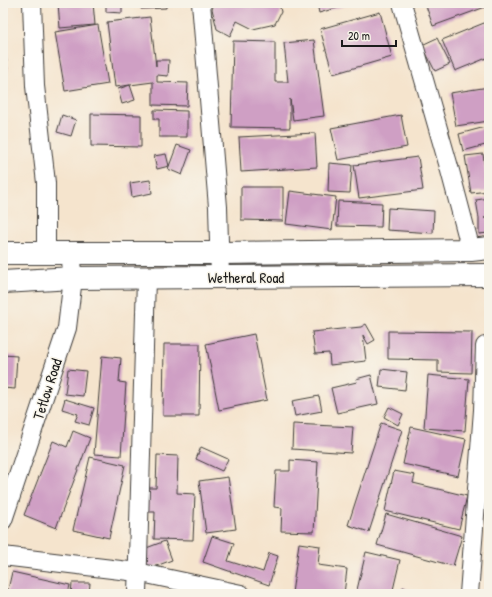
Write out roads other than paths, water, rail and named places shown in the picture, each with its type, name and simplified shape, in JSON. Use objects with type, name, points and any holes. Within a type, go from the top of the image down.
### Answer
[{"type":"main road","name":"Wetheral Road","points":[[3,253],[220,253],[480,249]]},
{"type":"main road","name":"Wetheral Road","points":[[3,282],[73,278],[489,276]]},
{"type":"street","points":[[32,3],[35,86],[46,183],[46,253]]},
{"type":"street","points":[[202,3],[218,207],[220,277]]},
{"type":"street","points":[[402,3],[449,167],[480,249]]},
{"type":"street","name":"Tetlow Road","points":[[3,520],[67,328],[73,278],[70,254]]},
{"type":"street","points":[[137,594],[146,278]]},
{"type":"street","points":[[469,594],[483,410],[485,346]]},
{"type":"street","points":[[3,556],[137,572],[241,594]]}]
